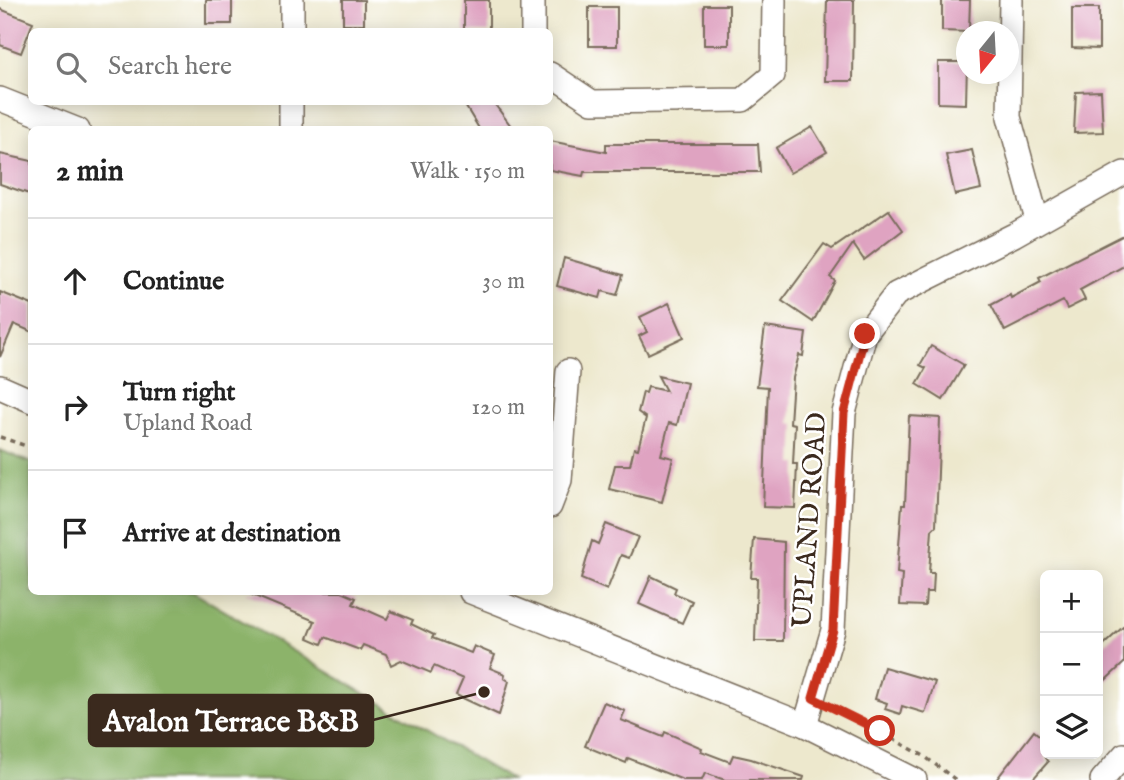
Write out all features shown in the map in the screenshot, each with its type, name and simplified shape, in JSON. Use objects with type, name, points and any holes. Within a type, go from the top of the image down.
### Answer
[{"type":"street","points":[[292,0],[292,28]]},
{"type":"street","points":[[533,0],[533,28]]},
{"type":"street","points":[[553,76],[592,102],[743,100],[773,75],[774,0]]},
{"type":"street","points":[[1011,0],[1009,117],[1037,220]]},
{"type":"street","points":[[0,99],[68,126]]},
{"type":"street","points":[[291,105],[291,126]]},
{"type":"street","name":"UPLAND ROAD","points":[[805,725],[833,630],[844,413],[865,334],[896,294],[1014,235],[1124,173]]},
{"type":"street","points":[[553,498],[560,480],[568,371]]},
{"type":"street","points":[[0,387],[28,399]]},
{"type":"street","points":[[488,595],[510,599],[805,725],[915,780]]},
{"type":"street","points":[[1102,780],[1124,755]]},
{"type":"path","points":[[0,437],[28,447]]},
{"type":"path","points":[[813,698],[841,709],[913,749],[956,780]]},
{"type":"green space","points":[[0,450],[28,462],[28,595],[198,595],[511,780],[0,780]]},
{"type":"building","points":[[206,0],[232,0],[232,24],[206,24]]},
{"type":"building","points":[[343,0],[364,0],[364,24],[343,24]]},
{"type":"building","points":[[464,0],[489,0],[489,28],[464,28]]},
{"type":"building","points":[[827,0],[854,0],[853,81],[825,81]]},
{"type":"building","points":[[942,0],[970,0],[969,21],[956,21],[956,32],[942,31]]},
{"type":"building","points":[[704,5],[729,5],[729,45],[704,45]]},
{"type":"building","points":[[589,7],[617,7],[617,46],[589,46]]},
{"type":"building","points":[[1072,8],[1099,8],[1099,49],[1072,48]]},
{"type":"building","points":[[0,9],[33,22],[28,28],[21,53],[0,45]]},
{"type":"building","points":[[938,62],[956,62],[956,84],[966,84],[966,104],[938,103]]},
{"type":"building","points":[[1101,91],[1103,132],[1074,133],[1076,92]]},
{"type":"building","points":[[495,105],[511,126],[478,126],[466,107]]},
{"type":"building","points":[[812,127],[827,152],[790,173],[776,148]]},
{"type":"building","points":[[553,142],[606,152],[606,144],[758,144],[760,172],[584,172],[583,176],[553,171]]},
{"type":"building","points":[[972,150],[981,189],[955,195],[946,155]]},
{"type":"building","points":[[0,154],[28,160],[28,194],[0,184]]},
{"type":"building","points":[[889,210],[903,230],[864,260],[853,244],[830,277],[835,281],[813,322],[782,301],[824,244],[832,249]]},
{"type":"building","points":[[1124,235],[1124,266],[1080,290],[1085,300],[1067,309],[1063,301],[1005,331],[991,305],[1010,295],[1011,298],[1041,282],[1039,278]]},
{"type":"building","points":[[564,258],[623,275],[617,295],[602,291],[600,298],[557,286]]},
{"type":"building","points":[[0,292],[28,303],[28,330],[14,324],[0,357]]},
{"type":"building","points":[[669,303],[684,337],[648,354],[639,336],[647,332],[640,317]]},
{"type":"building","points":[[765,327],[806,333],[803,356],[799,355],[793,378],[790,423],[795,424],[795,508],[763,507],[768,387],[757,386]]},
{"type":"building","points":[[931,346],[964,365],[943,400],[917,384],[926,368],[920,365]]},
{"type":"building","points":[[658,376],[687,383],[677,425],[669,423],[661,455],[673,458],[662,502],[609,489],[615,465],[630,465],[634,448],[638,449],[646,418],[638,412],[643,392],[646,393],[648,387],[666,391]]},
{"type":"building","points":[[909,416],[940,418],[936,526],[932,530],[929,573],[934,573],[933,592],[926,592],[925,606],[900,605],[902,574],[897,573],[902,505],[905,505]]},
{"type":"building","points":[[606,524],[638,537],[629,558],[621,555],[607,590],[581,579],[592,541],[598,544]]},
{"type":"building","points":[[754,539],[784,542],[783,641],[755,641],[757,578],[751,578]]},
{"type":"building","points":[[651,576],[676,588],[674,593],[692,601],[682,623],[639,604]]},
{"type":"building","points":[[252,595],[349,595],[356,598],[353,604],[387,619],[391,611],[413,620],[411,624],[434,635],[432,638],[471,653],[474,646],[495,655],[490,668],[505,674],[504,678],[509,681],[499,715],[456,695],[463,679],[434,666],[431,673],[401,660],[391,665],[386,654],[363,645],[360,650],[325,637],[322,644],[308,638],[315,621]]},
{"type":"building","points":[[1124,626],[1124,663],[1103,682],[1103,645]]},
{"type":"building","points":[[884,667],[935,682],[925,713],[902,706],[900,714],[885,709],[887,703],[875,699]]},
{"type":"building","points":[[604,702],[625,711],[621,720],[663,737],[665,732],[702,748],[701,751],[730,762],[733,755],[751,759],[804,777],[803,780],[725,780],[705,773],[702,780],[683,780],[628,758],[626,763],[585,746]]},
{"type":"building","points":[[1034,731],[1040,736],[1040,759],[1048,762],[1032,780],[996,780]]},
{"type":"place","name":"Avalon Terrace B&B","points":[[484,692]]},
{"type":"route","points":[[865,334],[844,413],[833,630],[813,698],[841,709],[880,731]]}]
